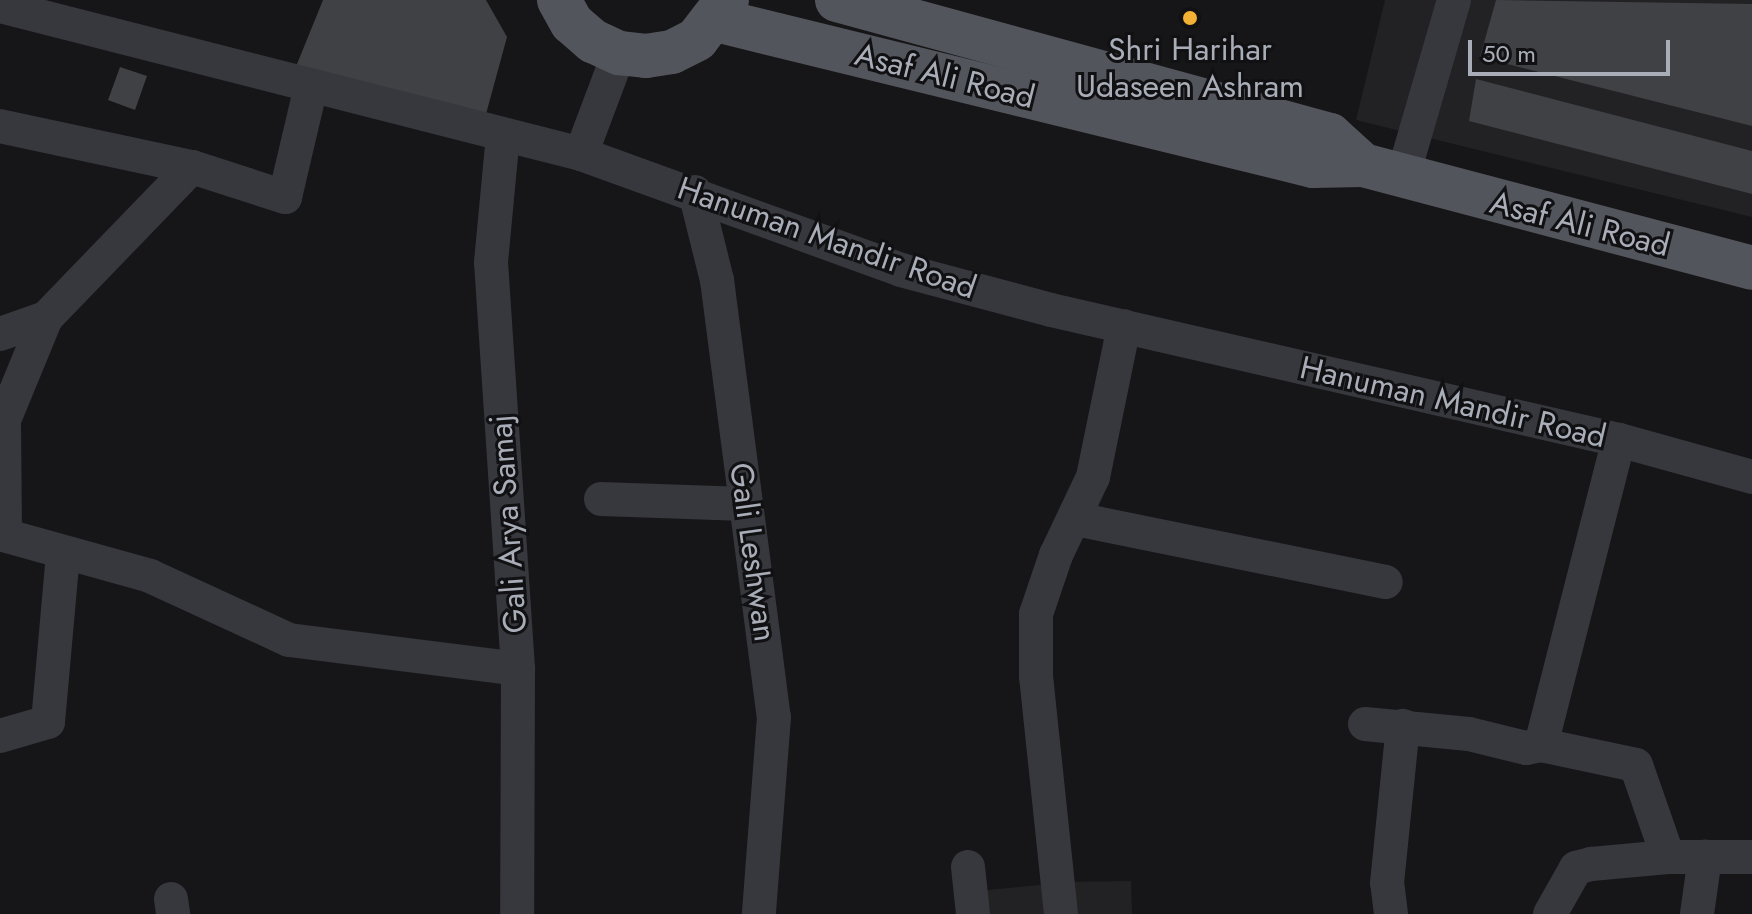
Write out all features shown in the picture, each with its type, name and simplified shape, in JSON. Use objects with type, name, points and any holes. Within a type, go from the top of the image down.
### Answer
[{"type":"main road","points":[[559,0],[572,23],[593,41],[619,53],[646,56],[672,52],[697,39],[721,10]]},
{"type":"main road","name":"Asaf Ali Road","points":[[837,0],[1330,135],[1382,172]]},
{"type":"main road","name":"Asaf Ali Road","points":[[721,10],[1313,166],[1382,172],[1752,268]]},
{"type":"street","points":[[0,6],[1,0]]},
{"type":"street","points":[[1382,172],[1454,0]]},
{"type":"street","name":"Hanuman Mandir Road","points":[[0,6],[581,154],[695,192],[901,270],[1124,326],[1619,440],[1752,477]]},
{"type":"street","points":[[581,154],[619,53]]},
{"type":"street","points":[[0,126],[192,167],[285,197],[311,86]]},
{"type":"street","name":"Gali Arya Samaj","points":[[503,135],[491,262],[518,669],[517,914]]},
{"type":"street","points":[[192,167],[46,318],[4,420],[3,534],[63,555],[150,576],[289,640],[518,669]]},
{"type":"street","name":"Gali Leshwan","points":[[695,192],[717,280],[774,717],[759,914]]},
{"type":"street","points":[[0,334],[46,318]]},
{"type":"street","points":[[1061,914],[1036,677],[1036,614],[1056,555],[1076,519],[1106,434],[1124,326]]},
{"type":"street","points":[[1541,745],[1555,706],[1619,440]]},
{"type":"street","points":[[601,499],[745,504]]},
{"type":"street","points":[[1076,519],[1386,582]]},
{"type":"street","points":[[0,736],[48,722],[63,555]]},
{"type":"street","points":[[1365,724],[1403,726],[1526,748],[1541,745],[1636,765],[1668,857]]},
{"type":"street","points":[[1391,914],[1387,883],[1403,726]]},
{"type":"street","points":[[1554,912],[1576,868],[1668,857],[1752,857]]},
{"type":"street","points":[[1697,914],[1705,857]]},
{"type":"street","points":[[968,867],[973,914]]},
{"type":"shaded area","points":[[1385,0],[1752,0],[1752,217],[1356,120]]},
{"type":"shaded area","points":[[1131,881],[1132,914],[1066,914],[1062,882]]},
{"type":"shaded area","points":[[1050,884],[1053,914],[980,914],[978,891]]},
{"type":"building","points":[[323,0],[486,0],[507,37],[483,125],[295,69]]},
{"type":"building","points":[[1496,0],[1752,4],[1752,126],[1480,57]]},
{"type":"building","points":[[120,67],[147,76],[135,110],[108,100]]},
{"type":"building","points":[[1476,79],[1752,151],[1752,194],[1469,121]]},
{"type":"place","name":"Shri Harihar Udaseen Ashram","points":[[1190,18]]}]
